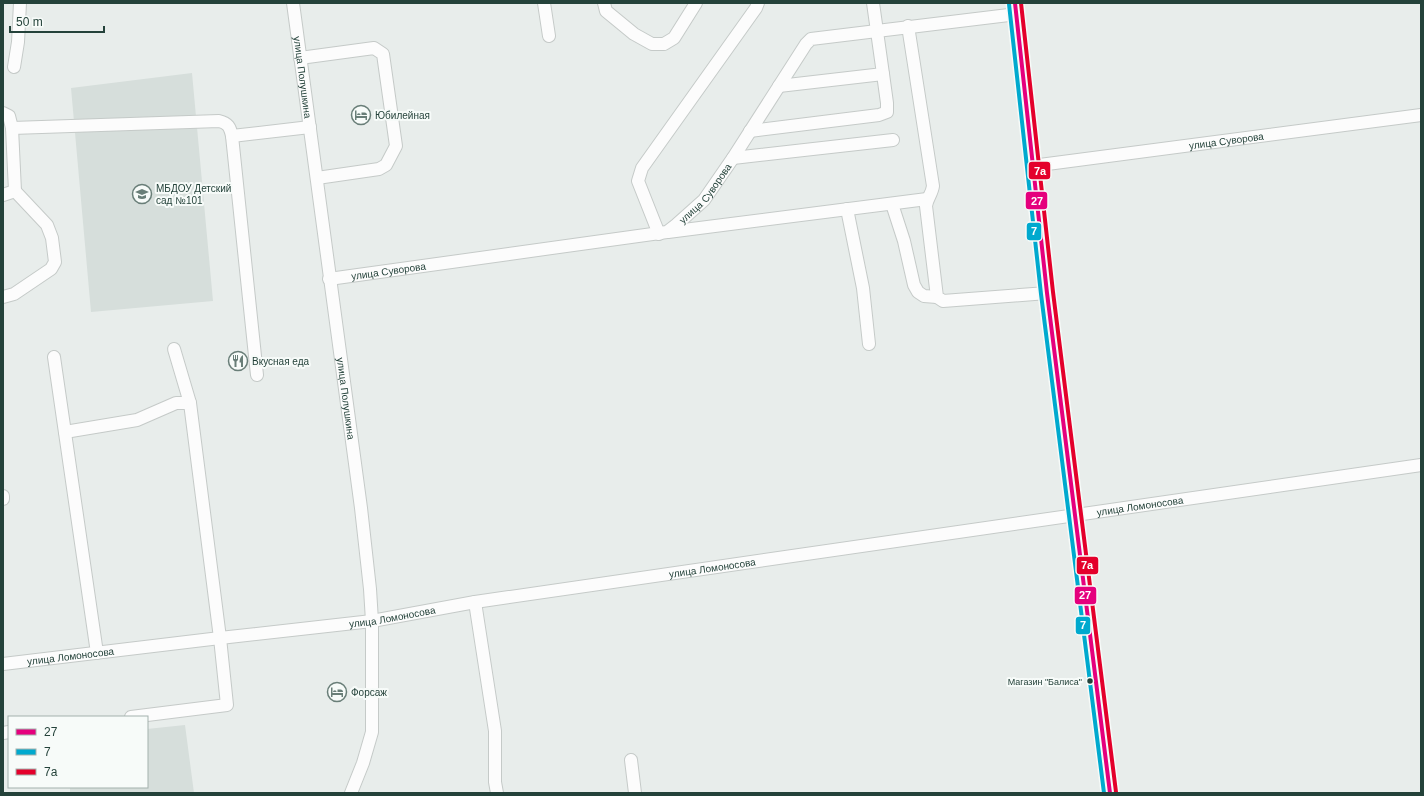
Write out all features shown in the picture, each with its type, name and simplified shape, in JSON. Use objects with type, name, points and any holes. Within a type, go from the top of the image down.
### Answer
[{"type":"main road","points":[[1016,8],[1047,293],[1110,793]]},
{"type":"street","points":[[14,67],[18,42],[20,3]]},
{"type":"street","name":"улица Полушкина","points":[[293,3],[361,508],[370,589],[372,621],[372,732],[363,764],[351,793]]},
{"type":"street","points":[[544,3],[548,36]]},
{"type":"street","points":[[604,3],[606,11],[634,34],[652,44],[664,44],[674,38],[696,3]]},
{"type":"street","points":[[758,3],[756,8],[642,168],[639,175],[638,181],[663,233],[927,199]]},
{"type":"street","points":[[750,132],[879,115],[887,112],[873,3]]},
{"type":"street","name":"улица Суворова","points":[[329,279],[663,233],[676,225],[704,200],[733,158],[806,44],[811,39],[908,26],[1016,8]]},
{"type":"street","points":[[908,26],[933,186],[927,199],[926,206],[937,296]]},
{"type":"street","points":[[300,58],[374,48],[383,54],[396,146],[386,165],[379,169],[317,178]]},
{"type":"street","points":[[779,86],[883,74]]},
{"type":"street","points":[[3,113],[9,116],[12,128],[15,191],[47,224],[52,238],[55,262],[51,269],[14,294],[3,297]]},
{"type":"street","name":"улица Суворова","points":[[1032,166],[1421,115]]},
{"type":"street","points":[[12,128],[219,121],[226,123],[230,128],[232,136],[257,375]]},
{"type":"street","points":[[232,136],[310,127]]},
{"type":"street","points":[[733,158],[893,140]]},
{"type":"street","points":[[3,195],[15,191]]},
{"type":"street","points":[[892,204],[904,241],[914,285],[918,292],[924,296],[937,296],[944,301],[1047,293]]},
{"type":"street","points":[[846,209],[863,288],[869,344]]},
{"type":"street","points":[[139,716],[227,705],[190,403],[174,349]]},
{"type":"street","points":[[54,357],[97,653]]},
{"type":"street","points":[[65,432],[137,420],[176,403],[190,403]]},
{"type":"street","name":"улица Ломоносова","points":[[3,664],[372,621],[475,602],[1421,465]]},
{"type":"street","points":[[475,602],[495,730],[495,782],[497,793]]},
{"type":"street","points":[[631,760],[635,793]]},
{"type":"shaded area","name":"МБДОУ Детский сад №101","points":[[192,73],[213,301],[91,312],[71,88]]},
{"type":"shaded area","points":[[185,725],[194,793],[70,793],[70,788],[148,788],[148,729]]},
{"type":"transit line","name":"27","points":[[1015,3],[1047,293],[1110,793]]},
{"type":"transit line","name":"7а","points":[[1021,3],[1053,292],[1116,792]]},
{"type":"transit line","name":"7","points":[[1009,4],[1041,294],[1104,793]]},
{"type":"place","name":"Юбилейная","points":[[361,115]]},
{"type":"place","name":"МБДОУ Детский сад №101","points":[[142,194]]},
{"type":"place","name":"Вкусная еда","points":[[238,361]]},
{"type":"place","name":"Магазин \"Балиса\"","points":[[1090,681]]},
{"type":"place","name":"Форсаж","points":[[337,692]]}]
